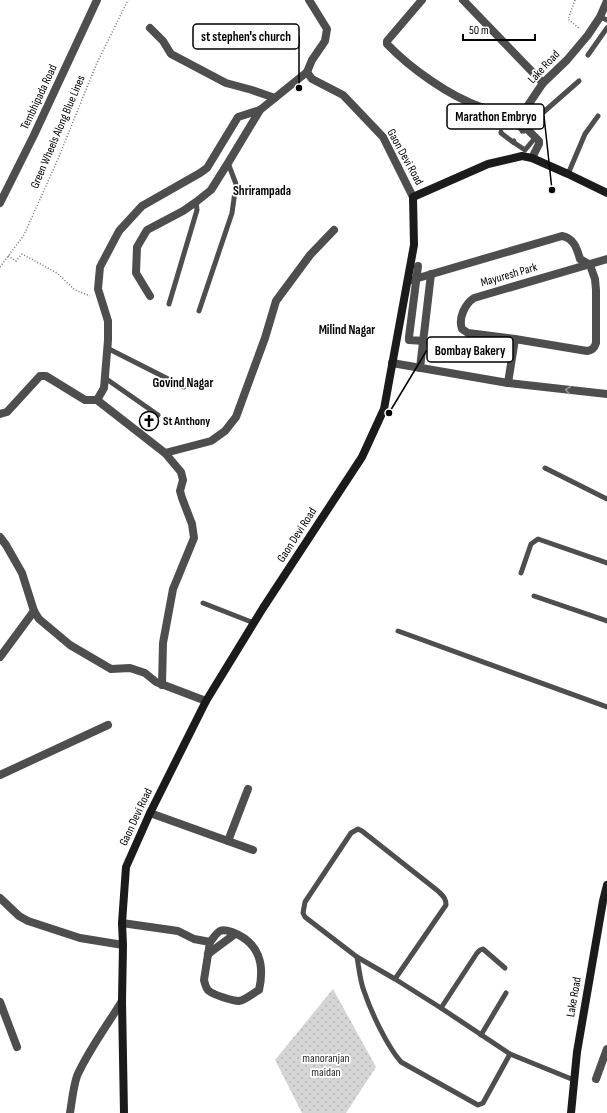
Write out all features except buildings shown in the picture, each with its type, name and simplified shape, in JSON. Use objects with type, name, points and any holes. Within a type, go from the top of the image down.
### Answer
[{"type":"street","name":"Tembhipada Road","points":[[0,203],[34,135],[97,0]]},
{"type":"street","points":[[96,400],[104,388],[108,340],[108,322],[98,289],[100,267],[119,231],[142,206],[207,168],[238,118],[260,110],[307,72],[312,60],[325,41],[327,29],[310,0]]},
{"type":"street","points":[[422,0],[387,41],[387,44],[446,91],[480,107],[500,112],[514,121],[523,130],[539,141],[533,156]]},
{"type":"street","points":[[463,0],[542,83]]},
{"type":"street","name":"Lake Road","points":[[514,121],[542,83],[567,60],[604,18],[607,1]]},
{"type":"street","points":[[150,28],[163,41],[172,54],[226,83],[275,98]]},
{"type":"street","name":"Gaon Devi Road","points":[[124,1113],[122,923],[126,867],[150,813],[206,701],[254,623],[362,457],[384,409],[408,281],[414,245],[413,197],[383,137],[343,95],[312,79],[307,72]]},
{"type":"street","points":[[150,296],[136,273],[137,247],[147,230],[196,202],[211,190],[260,110]]},
{"type":"street","points":[[413,197],[488,164],[522,156],[533,156],[607,193]]},
{"type":"street","points":[[165,453],[211,441],[225,431],[236,417],[265,338],[276,301],[310,255],[334,230]]},
{"type":"street","points":[[408,281],[562,236],[571,239],[576,246],[580,259],[590,265],[595,279],[596,343],[592,350],[587,351],[515,339],[508,383]]},
{"type":"street","points":[[590,265],[607,259]]},
{"type":"street","name":"Mayuresh Park","points":[[515,339],[468,333],[462,329],[460,324],[465,307],[469,301],[474,298],[590,265]]},
{"type":"street","points":[[418,266],[409,340],[424,342]]},
{"type":"street","points":[[420,368],[432,274]]},
{"type":"street","points":[[392,363],[508,383],[607,394]]},
{"type":"street","points":[[0,414],[7,412],[40,376],[46,376],[85,400],[96,400],[165,453],[181,472],[182,480],[180,491],[192,524],[194,538],[173,589],[163,643],[162,685]]},
{"type":"street","points":[[0,537],[22,573],[34,611],[40,619],[70,645],[111,669],[130,668],[145,672],[156,682],[162,685],[206,701]]},
{"type":"street","points":[[0,658],[34,611]]},
{"type":"street","points":[[0,775],[108,725]]},
{"type":"street","points":[[228,841],[248,789]]},
{"type":"street","points":[[150,813],[253,850]]},
{"type":"street","name":"Lake Road","points":[[570,1113],[577,1052],[607,885]]},
{"type":"street","points":[[0,898],[19,916],[28,921],[80,938],[123,945]]},
{"type":"street","points":[[122,923],[178,931],[194,939],[210,942]]},
{"type":"street","points":[[223,930],[246,939],[258,954],[260,960],[261,978],[259,990],[240,1001],[229,999],[209,991],[204,980],[210,942],[220,931],[223,930]]},
{"type":"street","points":[[208,954],[235,934]]},
{"type":"street","points":[[70,1113],[72,1094],[77,1076],[122,1001]]},
{"type":"street","points":[[0,1002],[17,1047]]},
{"type":"street","points":[[596,1079],[607,1049]]},
{"type":"lane","points":[[588,55],[607,28]]},
{"type":"lane","points":[[523,130],[579,81]]},
{"type":"lane","points":[[568,174],[585,134],[598,116]]},
{"type":"lane","points":[[501,132],[533,156]]},
{"type":"lane","points":[[525,150],[535,138]]},
{"type":"lane","points":[[199,311],[232,213],[236,184],[228,163]]},
{"type":"lane","points":[[169,304],[197,210],[196,202]]},
{"type":"lane","points":[[107,348],[184,387]]},
{"type":"lane","points":[[105,378],[158,415]]},
{"type":"lane","points":[[545,468],[607,499]]},
{"type":"lane","points":[[521,573],[531,544],[538,539],[607,563]]},
{"type":"lane","points":[[534,596],[607,621]]},
{"type":"lane","points":[[203,603],[254,623]]},
{"type":"lane","points":[[398,631],[607,707]]},
{"type":"lane","points":[[394,979],[446,905],[446,901],[438,891],[362,830],[358,829],[351,833],[305,902],[302,913],[305,917],[357,958],[441,1008],[510,1054],[574,1080]]},
{"type":"lane","points":[[441,1008],[476,953],[480,950],[483,949],[505,968]]},
{"type":"lane","points":[[357,958],[363,990],[374,1016],[393,1053],[401,1062],[478,1105],[483,1103],[510,1054]]},
{"type":"lane","points":[[481,1035],[506,993]]},
{"type":"path","name":"Green Wheels Along Blue Lines","points":[[0,267],[24,235],[58,159],[96,65],[128,0]]},
{"type":"path","points":[[575,0],[568,19],[588,35]]},
{"type":"path","points":[[8,256],[16,261],[22,254],[57,274],[75,290],[101,300]]},
{"type":"green space","name":"manoranjan maidan","points":[[333,989],[376,1067],[346,1113],[302,1113],[275,1060]]},
{"type":"place","name":"st stephen's church","points":[[299,88]]},
{"type":"place","name":"Marathon Embryo","points":[[552,190]]},
{"type":"place","name":"Bombay Bakery","points":[[389,413]]},
{"type":"place","name":"St Anthony","points":[[149,421]]},
{"type":"district","name":"Shrirampada","points":[[262,191]]},
{"type":"district","name":"Milind Nagar","points":[[347,330]]},
{"type":"district","name":"Govind Nagar","points":[[183,383]]}]
